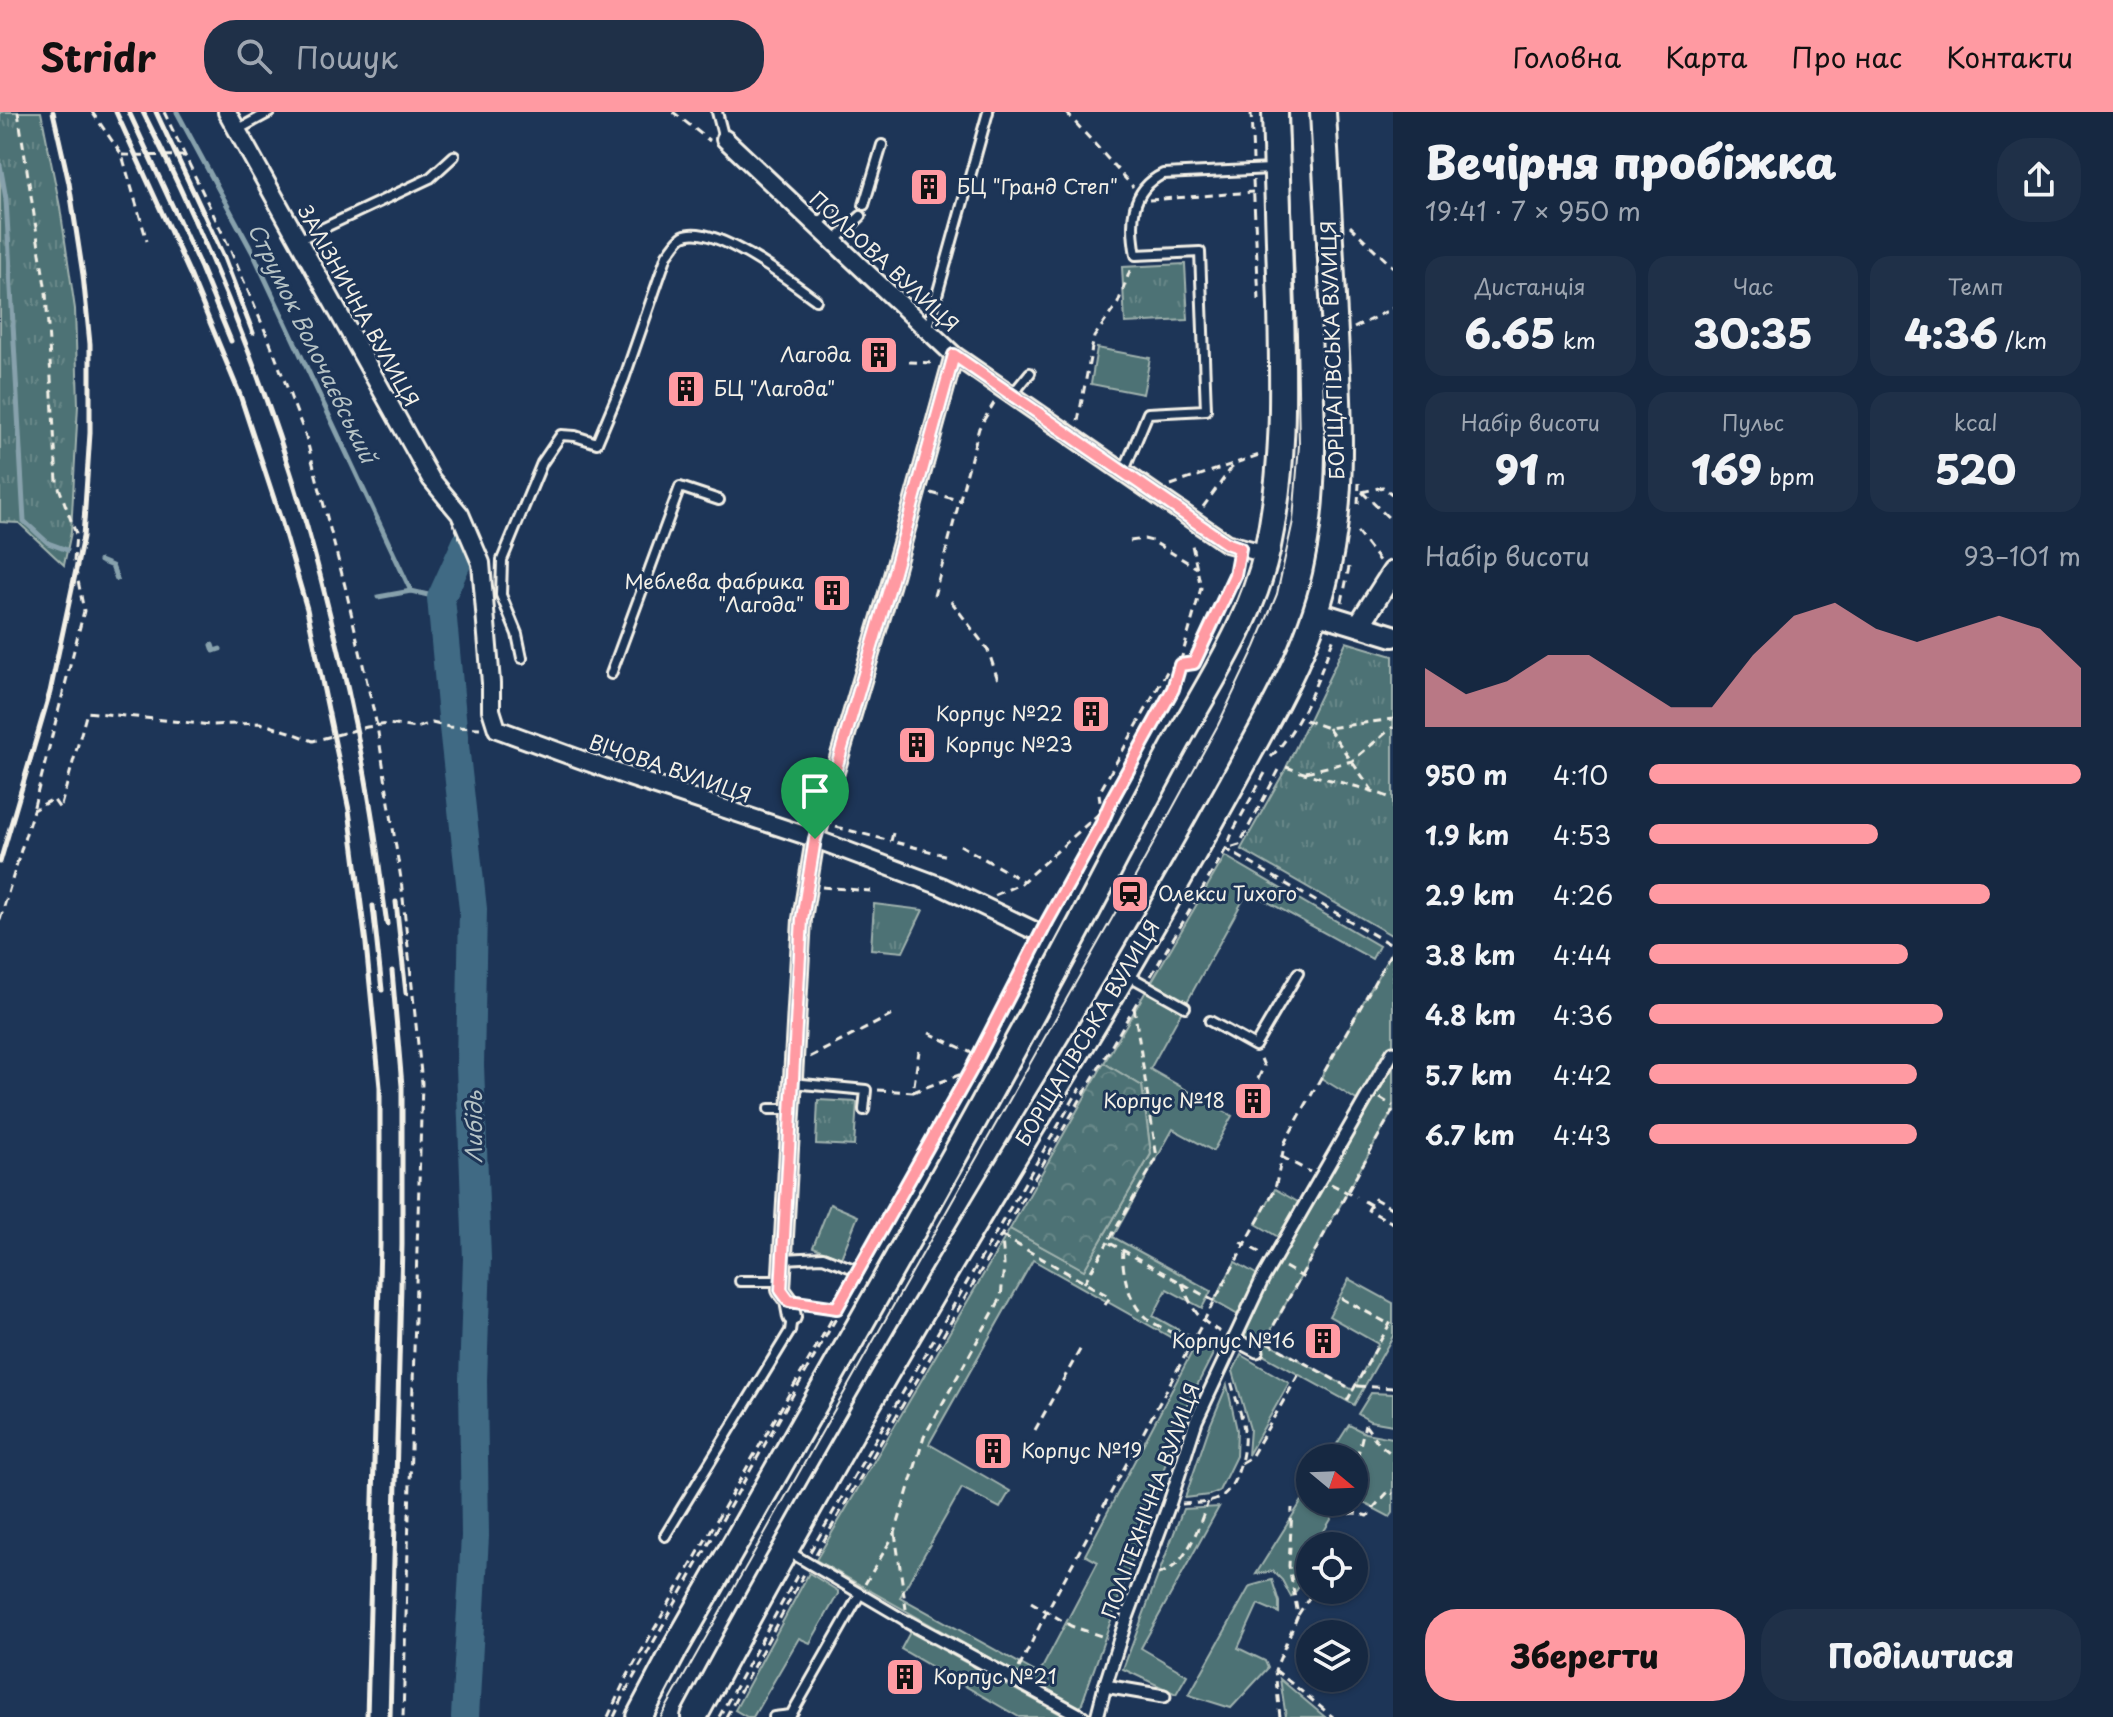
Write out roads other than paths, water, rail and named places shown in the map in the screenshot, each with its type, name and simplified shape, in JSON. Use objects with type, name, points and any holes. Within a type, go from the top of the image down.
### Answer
[{"type":"main road","points":[[639,1717],[934,1195],[1244,621],[1266,554],[1277,502],[1282,447],[1283,390],[1265,169],[1275,112]]},
{"type":"main road","name":"БОРЩАГІВСЬКА ВУЛИЦЯ","points":[[694,1717],[896,1353],[972,1223],[1136,979],[1301,653],[1328,569],[1339,472],[1323,112]]},
{"type":"street","name":"ЗАЛІЗНИЧНА ВУЛИЦЯ","points":[[227,112],[431,479],[460,514],[481,563],[491,710],[497,729]]},
{"type":"street","name":"ПОЛЬОВА ВУЛИЦЯ","points":[[719,142],[816,226],[927,331],[948,359],[1012,395],[1226,543],[1266,554]]},
{"type":"street","points":[[790,1309],[781,1290],[782,1259],[802,919],[815,839],[918,489],[948,359]]},
{"type":"street","points":[[1359,625],[1389,570]]},
{"type":"street","points":[[1315,612],[1393,636]]},
{"type":"street","name":"ВІЧОВА ВУЛИЦЯ","points":[[497,729],[941,886],[1039,934]]},
{"type":"street","name":"ПОЛІТЕХНІЧНА ВУЛИЦЯ","points":[[1097,1717],[1126,1620],[1169,1505],[1196,1421],[1263,1278],[1393,1052]]},
{"type":"street","points":[[1234,1339],[1257,1351]]},
{"type":"street","points":[[908,1622],[1083,1717]]},
{"type":"street","points":[[1105,1686],[1164,1696]]},
{"type":"lane","points":[[237,130],[270,112]]},
{"type":"lane","points":[[717,112],[719,142]]},
{"type":"lane","points":[[927,331],[988,112]]},
{"type":"lane","points":[[864,205],[882,145]]},
{"type":"lane","points":[[298,240],[430,178],[454,156]]},
{"type":"lane","points":[[1123,473],[1148,413],[1206,410],[1200,252],[1136,255],[1132,235],[1138,197],[1149,181],[1163,174],[1265,169]]},
{"type":"lane","points":[[816,226],[831,211]]},
{"type":"lane","points":[[833,242],[861,216]]},
{"type":"lane","points":[[522,658],[517,634],[501,595],[502,560],[542,463],[561,435],[597,443],[624,379],[667,255],[682,236],[701,234],[738,249],[769,265],[816,300]]},
{"type":"lane","points":[[1012,395],[1030,373]]},
{"type":"lane","points":[[611,674],[680,487],[719,500]]},
{"type":"lane","points":[[1210,1021],[1255,1046],[1298,973]]},
{"type":"lane","points":[[1136,979],[1185,1007]]},
{"type":"lane","points":[[792,1083],[866,1090],[864,1110]]},
{"type":"lane","points":[[769,1109],[791,1109]]},
{"type":"lane","points":[[782,1259],[823,1257],[858,1273]]},
{"type":"lane","points":[[740,1281],[781,1281]]},
{"type":"lane","points":[[665,1536],[790,1331],[790,1309]]},
{"type":"lane","points":[[786,1549],[908,1622]]},
{"type":"lane","points":[[774,1717],[791,1715],[860,1594]]},
{"type":"waterway","name":"Струмок Волочаєвський","points":[[177,112],[254,255],[411,591]]},
{"type":"waterway","points":[[0,165],[6,199],[24,521],[48,543],[67,550]]},
{"type":"waterway","name":"Либідь","points":[[465,1717],[475,1536],[473,1380],[477,1259],[470,1065],[473,909],[441,598],[466,543]]},
{"type":"waterway","points":[[100,561],[112,566],[117,579]]},
{"type":"waterway","name":"Струмок Волочаєвський","points":[[378,597],[411,591],[441,598]]},
{"type":"waterway","points":[[212,645],[214,651],[220,649]]},
{"type":"tram line","points":[[661,1717],[1128,890],[1218,725],[1277,594],[1293,521],[1299,445],[1288,112]]},
{"type":"railway","points":[[0,862],[50,692],[83,537],[90,433],[90,344],[69,183],[53,112]]},
{"type":"railway","points":[[116,112],[190,274],[240,395],[307,609],[349,810],[380,1087],[380,1245],[367,1717]]},
{"type":"railway","points":[[129,112],[231,341]]},
{"type":"railway","points":[[143,112],[225,290],[272,415],[311,540],[351,703],[387,924]]},
{"type":"railway","points":[[156,112],[223,255],[253,333]]},
{"type":"railway","points":[[396,902],[406,993]]},
{"type":"railway","points":[[373,906],[382,990]]},
{"type":"railway","points":[[390,1717],[402,1245],[402,1086],[392,971]]},
{"type":"place","name":"БЦ \"Гранд Степ\"","points":[[929,187]]},
{"type":"place","name":"Лагода","points":[[879,355]]},
{"type":"place","name":"БЦ \"Лагода\"","points":[[686,389]]},
{"type":"place","name":"Меблева фабрика \"Лагода\"","points":[[832,593]]},
{"type":"place","name":"Корпус №22","points":[[1091,714]]},
{"type":"place","name":"Корпус №23","points":[[917,745]]},
{"type":"place","name":"Олекси Тихого","points":[[1130,894]]},
{"type":"place","name":"Корпус №18","points":[[1253,1101]]},
{"type":"place","name":"Корпус №16","points":[[1323,1341]]},
{"type":"place","name":"Корпус №19","points":[[993,1451]]},
{"type":"place","name":"Корпус №21","points":[[905,1677]]}]
